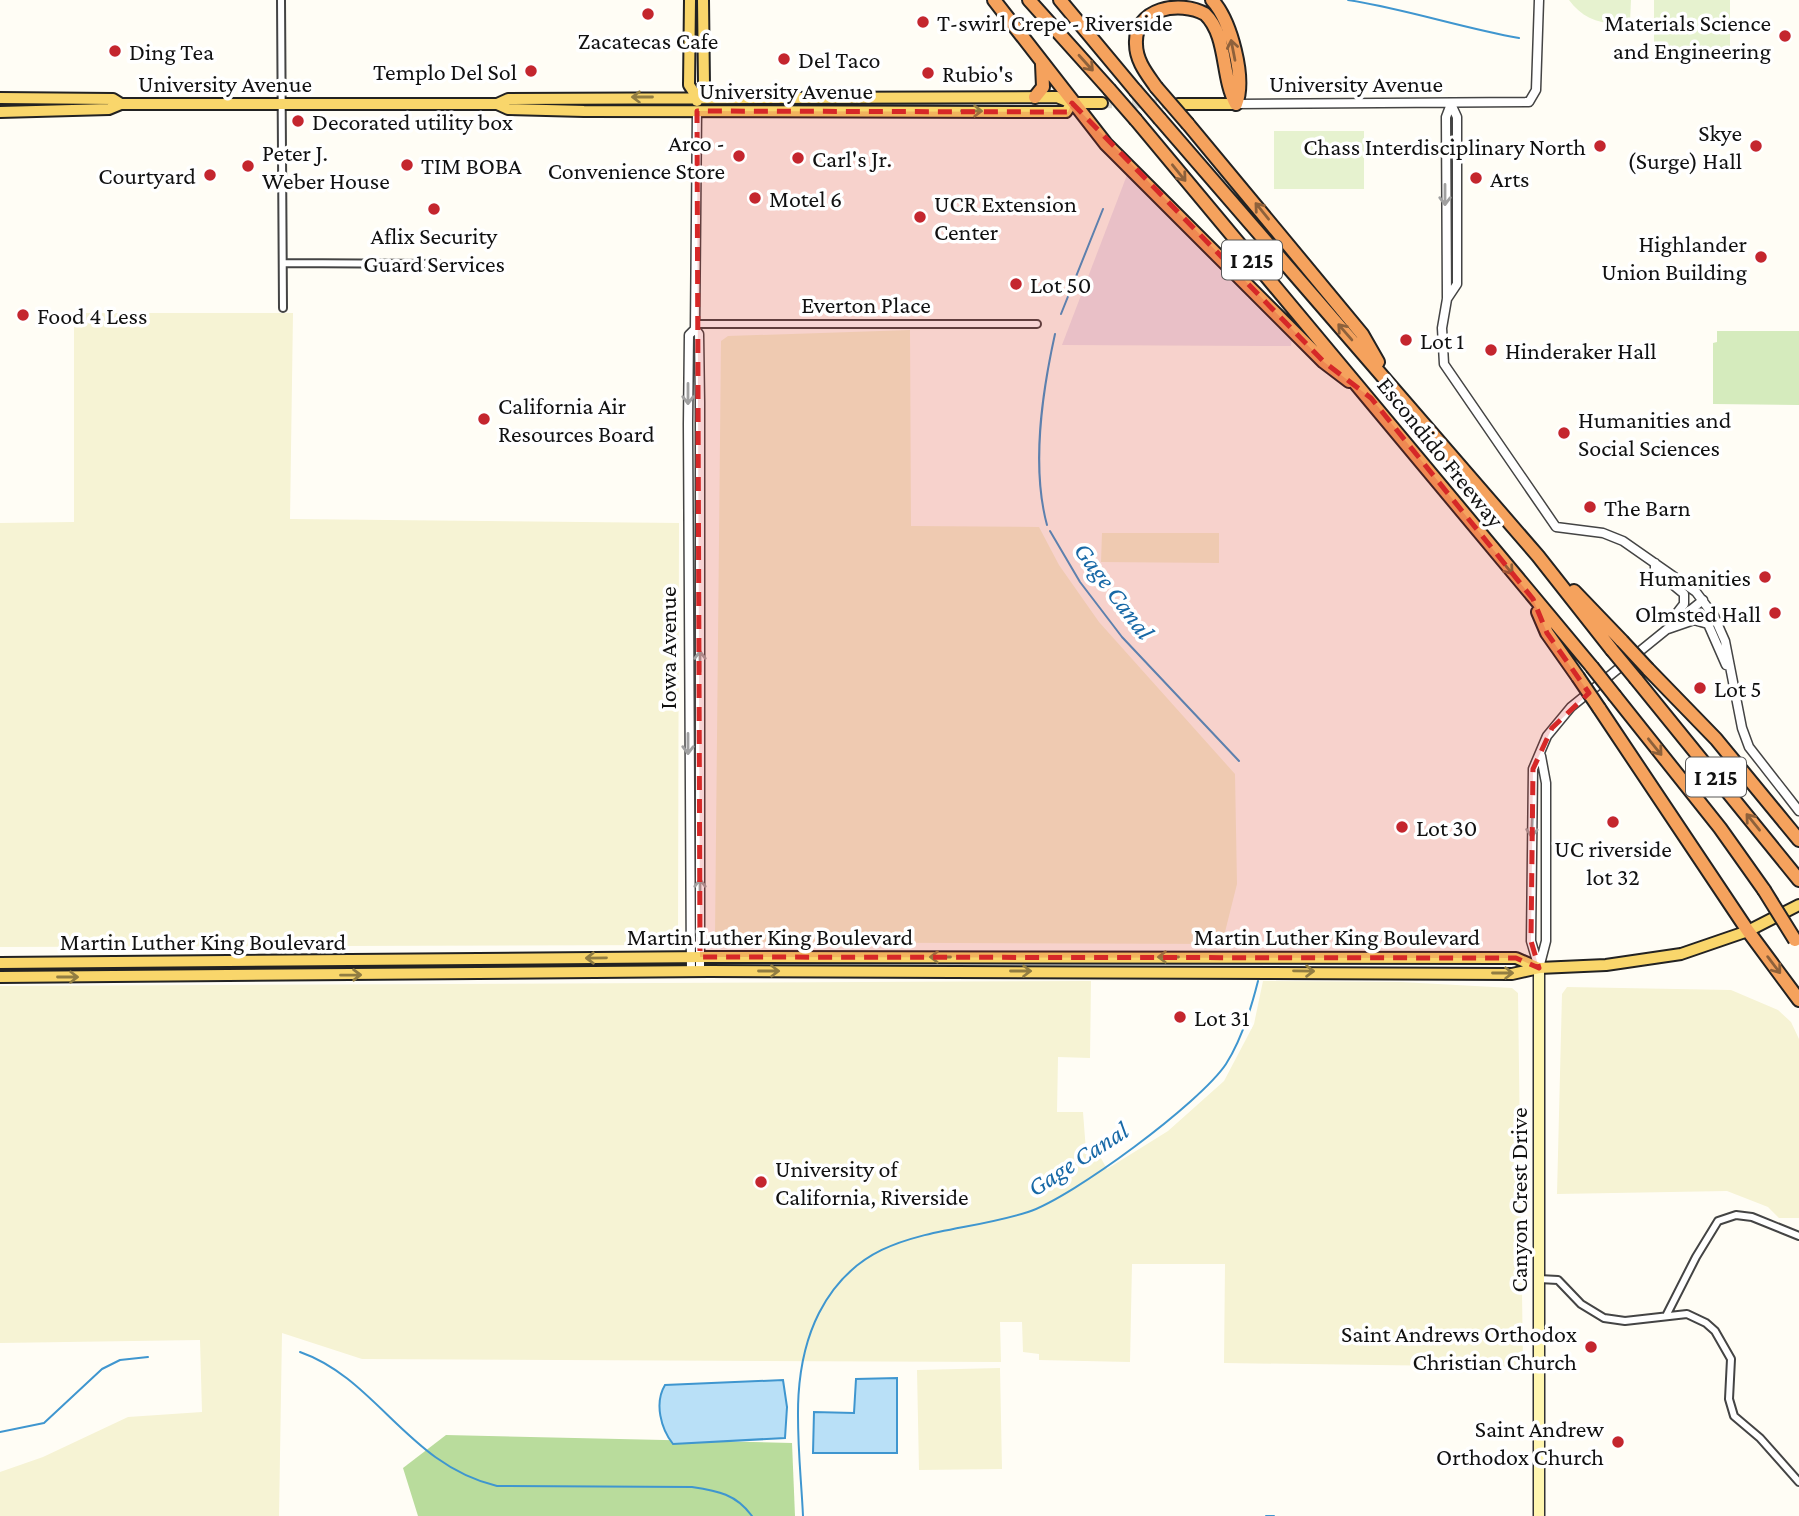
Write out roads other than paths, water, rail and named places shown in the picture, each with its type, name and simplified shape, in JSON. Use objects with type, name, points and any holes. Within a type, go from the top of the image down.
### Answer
[{"type":"highway","points":[[994,0],[1106,144],[1324,362],[1371,398]]},
{"type":"highway","name":"Escondido Freeway","points":[[1029,0],[1136,120],[1203,203],[1371,398],[1533,599],[1615,695],[1720,828],[1797,943]]},
{"type":"highway","name":"Escondido Freeway","points":[[1060,0],[1617,646],[1636,679],[1797,877]]},
{"type":"highway","points":[[1212,0],[1228,25],[1241,91],[1236,104]]},
{"type":"highway","points":[[1236,104],[1228,90],[1220,47],[1211,22],[1198,8],[1185,3],[1158,6],[1143,20],[1137,32],[1138,55],[1156,87],[1362,334],[1390,383]]},
{"type":"highway","points":[[1035,97],[1044,87],[1042,64]]},
{"type":"highway","points":[[1533,599],[1547,633],[1748,931],[1799,1000]]},
{"type":"highway","points":[[1617,646],[1648,669],[1716,739],[1799,840]]},
{"type":"main road","name":"Iowa Avenue","points":[[690,0],[689,85],[697,97]]},
{"type":"main road","name":"Iowa Avenue","points":[[697,111],[697,97],[704,84],[703,0]]},
{"type":"main road","name":"University Avenue","points":[[0,112],[109,109],[121,104],[497,104],[508,99],[697,97],[1057,97],[1072,103],[1102,103]]},
{"type":"main road","name":"University Avenue","points":[[0,98],[113,99],[121,104]]},
{"type":"main road","points":[[544,111],[581,105],[588,98]]},
{"type":"main road","points":[[36,111],[36,105],[41,103],[90,99]]},
{"type":"main road","name":"University Avenue","points":[[497,104],[508,109],[544,111],[1066,112],[1072,103]]},
{"type":"main road","name":"University Avenue","points":[[1178,104],[1236,104]]},
{"type":"main road","name":"Martin Luther King Boulevard","points":[[0,977],[695,971],[1512,974],[1539,968],[1606,965],[1672,956],[1710,946],[1748,931],[1799,905]]},
{"type":"main road","name":"Martin Luther King Boulevard","points":[[0,963],[695,957],[1516,958],[1539,968]]},
{"type":"main road","name":"Canyon Crest Drive","points":[[1539,968],[1539,1516]]},
{"type":"street","points":[[281,0],[283,308]]},
{"type":"street","name":"University Avenue","points":[[1236,104],[1524,103],[1532,99],[1536,90],[1539,0]]},
{"type":"street","points":[[1451,104],[1446,117],[1447,299],[1442,328],[1444,363],[1549,519],[1563,530],[1609,534],[1656,563],[1703,600],[1721,629],[1749,747],[1799,811]]},
{"type":"street","name":"Iowa Avenue","points":[[695,971],[700,402],[699,334],[695,326],[697,111]]},
{"type":"street","points":[[283,263],[441,264]]},
{"type":"street","name":"Everton Place","points":[[695,326],[1037,324]]},
{"type":"street","points":[[1656,563],[1655,570],[1685,597],[1681,609],[1665,630]]},
{"type":"street","name":"Canyon Crest Drive","points":[[1539,968],[1531,941],[1533,769],[1541,756],[1547,736],[1559,719],[1703,600]]},
{"type":"street","points":[[1665,630],[1694,620],[1708,624],[1732,678]]},
{"type":"street","name":"Canyon Crest Drive","points":[[1539,968],[1546,941],[1546,783],[1541,756]]},
{"type":"street","points":[[1666,1316],[1696,1257],[1718,1222],[1736,1215],[1752,1217],[1799,1236]]},
{"type":"street","points":[[1539,1279],[1558,1280],[1581,1304],[1604,1318],[1625,1321],[1695,1315],[1715,1331],[1731,1359],[1729,1399],[1734,1416],[1760,1438],[1799,1482]]},
{"type":"water","points":[[897,1378],[897,1453],[813,1453],[814,1412],[854,1413],[856,1379]]},
{"type":"water","points":[[783,1380],[787,1407],[785,1438],[673,1444],[665,1431],[660,1416],[660,1400],[665,1385]]},
{"type":"waterway","points":[[1348,0],[1519,38]]},
{"type":"waterway","name":"Gage Canal","points":[[1061,314],[1103,209]]},
{"type":"waterway","points":[[1047,525],[1040,479],[1040,430],[1055,334]]},
{"type":"waterway","name":"Gage Canal","points":[[1050,531],[1080,582],[1122,637],[1239,761]]},
{"type":"waterway","name":"Gage Canal","points":[[803,1516],[798,1439],[799,1387],[809,1337],[819,1313],[838,1284],[859,1264],[883,1249],[910,1239],[1028,1212],[1104,1169],[1164,1124],[1212,1081],[1226,1064],[1245,1024],[1258,981]]},
{"type":"waterway","points":[[300,1352],[351,1381],[416,1441],[440,1460],[466,1475],[497,1486],[692,1487],[733,1498],[752,1516]]},
{"type":"waterway","points":[[0,1432],[44,1423],[102,1369],[120,1360],[148,1357]]},
{"type":"waterway","points":[[1266,1516],[1274,1516]]},
{"type":"tunnel","points":[[1102,103],[1175,104]]},
{"type":"place","name":"Zacatecas Cafe","points":[[648,14]]},
{"type":"place","name":"T-swirl Crepe - Riverside","points":[[923,22]]},
{"type":"place","name":"Materials Science and Engineering","points":[[1785,36]]},
{"type":"place","name":"Ding Tea","points":[[115,51]]},
{"type":"place","name":"Del Taco","points":[[784,59]]},
{"type":"place","name":"Templo Del Sol","points":[[531,71]]},
{"type":"place","name":"Rubio's","points":[[928,73]]},
{"type":"place","name":"Decorated utility box","points":[[298,121]]},
{"type":"place","name":"Chass Interdisciplinary North","points":[[1600,146]]},
{"type":"place","name":"Skye (Surge) Hall","points":[[1756,146]]},
{"type":"place","name":"Arco - Convenience Store","points":[[739,156]]},
{"type":"place","name":"Carl's Jr.","points":[[798,158]]},
{"type":"place","name":"TIM BOBA","points":[[407,165]]},
{"type":"place","name":"Peter J. Weber House","points":[[248,166]]},
{"type":"place","name":"Courtyard","points":[[210,175]]},
{"type":"place","name":"Arts","points":[[1476,178]]},
{"type":"place","name":"Motel 6","points":[[755,198]]},
{"type":"place","name":"Aflix Security Guard Services","points":[[434,209]]},
{"type":"place","name":"UCR Extension Center","points":[[920,217]]},
{"type":"place","name":"Highlander Union Building","points":[[1761,257]]},
{"type":"place","name":"Lot 50","points":[[1016,284]]},
{"type":"place","name":"Food 4 Less","points":[[23,315]]},
{"type":"place","name":"Lot 1","points":[[1406,340]]},
{"type":"place","name":"Hinderaker Hall","points":[[1491,350]]},
{"type":"place","name":"California Air Resources Board","points":[[484,419]]},
{"type":"place","name":"Humanities and Social Sciences","points":[[1564,433]]},
{"type":"place","name":"The Barn","points":[[1590,507]]},
{"type":"place","name":"Humanities","points":[[1765,577]]},
{"type":"place","name":"Olmsted Hall","points":[[1775,613]]},
{"type":"place","name":"Lot 5","points":[[1700,688]]},
{"type":"place","name":"UC riverside lot 32","points":[[1613,822]]},
{"type":"place","name":"Lot 30","points":[[1402,827]]},
{"type":"place","name":"Lot 31","points":[[1180,1017]]},
{"type":"place","name":"University of California, Riverside","points":[[761,1182]]},
{"type":"place","name":"Saint Andrews Orthodox Christian Church","points":[[1591,1347]]},
{"type":"place","name":"Saint Andrew Orthodox Church","points":[[1618,1442]]}]
